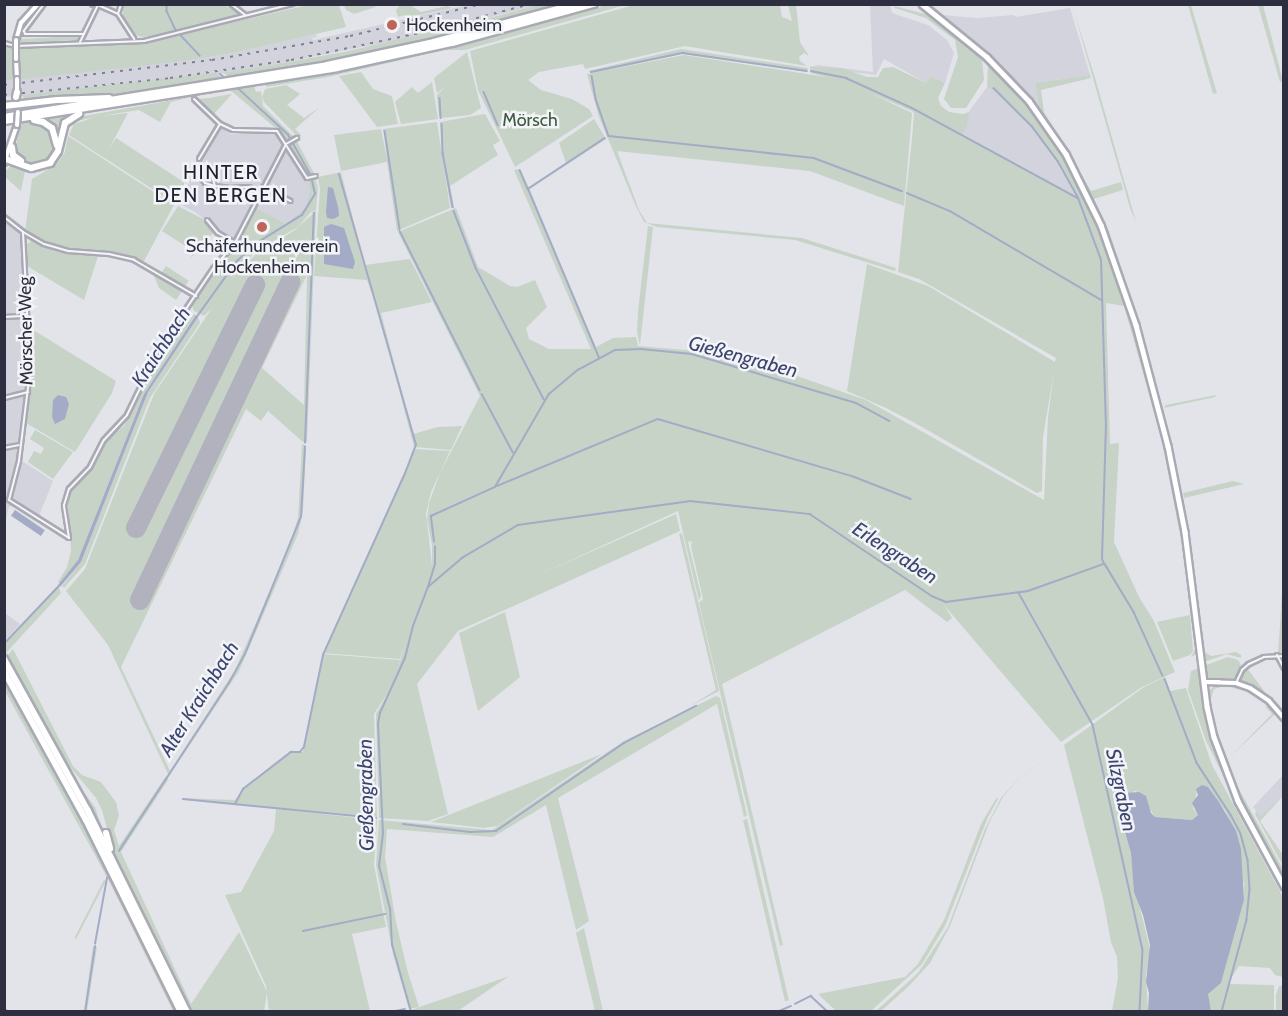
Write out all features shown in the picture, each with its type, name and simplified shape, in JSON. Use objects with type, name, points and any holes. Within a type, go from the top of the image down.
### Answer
[{"type":"highway","points":[[4,119],[232,84],[414,47],[577,4]]},
{"type":"highway","points":[[4,119],[99,108],[393,57],[594,4]]},
{"type":"highway","points":[[6,106],[17,95],[28,104]]},
{"type":"highway","points":[[6,106],[18,109],[28,104],[65,100],[127,99]]},
{"type":"highway","points":[[6,159],[36,168],[50,163],[58,151],[62,132],[68,120],[99,108]]},
{"type":"highway","points":[[4,168],[18,162],[32,164],[44,162],[54,153],[57,138],[50,126],[28,118]]},
{"type":"highway","points":[[12,147],[18,162]]},
{"type":"highway","points":[[5,660],[113,860],[187,1011]]},
{"type":"highway","points":[[4,670],[86,819],[181,1011]]},
{"type":"highway","points":[[62,762],[75,777]]},
{"type":"highway","points":[[106,833],[113,860]]},
{"type":"main road","points":[[6,159],[12,147],[17,125],[16,40],[21,23],[38,4]]},
{"type":"main road","points":[[922,4],[987,57],[1029,101],[1066,154],[1101,225],[1142,345],[1168,446],[1186,541],[1212,731],[1226,774],[1284,886]]},
{"type":"main road","points":[[927,4],[931,12]]},
{"type":"main road","points":[[1204,682],[1236,683],[1262,696],[1284,718]]},
{"type":"main road","points":[[1206,696],[1217,682]]},
{"type":"street","points":[[44,4],[24,31],[25,34],[84,34]]},
{"type":"street","points":[[118,14],[121,4]]},
{"type":"street","points":[[231,4],[245,15]]},
{"type":"street","points":[[4,43],[15,46],[128,42],[134,39],[144,41],[292,4]]},
{"type":"street","points":[[80,43],[96,5],[118,14],[134,39]]},
{"type":"street","points":[[194,99],[220,124],[238,131],[274,130],[287,143],[307,178],[313,177]]},
{"type":"street","points":[[200,159],[220,124]]},
{"type":"street","points":[[4,217],[23,232],[60,249],[109,254],[134,260],[196,296],[213,269],[235,243],[287,143],[296,139]]},
{"type":"street","points":[[215,186],[212,176],[204,172],[202,179],[205,183],[215,186],[249,187],[259,194]]},
{"type":"street","points":[[263,187],[291,201]]},
{"type":"street","points":[[207,220],[218,233],[235,243]]},
{"type":"street","name":"Mörscher Weg","points":[[23,232],[30,371],[19,460],[9,500],[69,538],[64,505],[66,494],[90,467],[104,440],[127,415],[159,349],[196,296]]},
{"type":"street","points":[[4,317],[27,316]]},
{"type":"street","points":[[4,398],[28,392]]},
{"type":"street","points":[[4,448],[20,444]]},
{"type":"street","points":[[1277,656],[1284,668]]},
{"type":"street","points":[[1236,683],[1246,666],[1264,657],[1284,656]]},
{"type":"shaded area","points":[[468,5],[538,5],[398,40],[229,73],[5,97],[4,81],[13,79],[185,61],[238,52],[316,34],[317,37],[312,38],[313,40]]},
{"type":"shaded area","points":[[870,5],[890,5],[892,13],[928,25],[947,40],[954,53],[945,83],[931,76],[926,83],[884,59],[876,75],[809,67],[818,65],[873,72]]},
{"type":"shaded area","points":[[1070,8],[1090,75],[1035,83],[1040,111],[994,57],[942,15],[977,18],[1013,15],[1016,17]]},
{"type":"shaded area","points":[[987,87],[994,89],[1032,128],[1058,163],[1077,197],[962,134],[967,114]]},
{"type":"shaded area","points":[[219,126],[231,134],[275,134],[285,148],[289,148],[308,181],[310,192],[305,209],[298,216],[286,224],[253,207],[234,242],[195,212],[178,203]]},
{"type":"shaded area","points":[[5,221],[20,234],[25,318],[27,377],[17,447],[22,461],[53,481],[37,521],[12,505],[9,507],[5,523]]},
{"type":"shaded area","points":[[5,613],[20,624],[5,641]]},
{"type":"shaded area","points":[[1283,775],[1283,796],[1261,817],[1253,807]]},
{"type":"green space","points":[[38,4],[44,5],[24,31],[22,39],[77,36],[78,40],[22,43],[16,40],[17,29]]},
{"type":"green space","points":[[123,4],[224,5],[240,14],[165,34],[141,37],[133,33],[123,16]]},
{"type":"green space","points":[[401,4],[410,5],[421,12],[447,6],[452,8],[406,18],[404,15],[398,17],[396,10]]},
{"type":"green space","name":"Mörsch","points":[[796,4],[800,42],[809,56],[804,53],[799,57],[800,61],[807,66],[685,46],[585,69],[583,64],[539,72],[528,80],[541,90],[572,99],[589,109],[593,116],[515,167],[478,90],[470,51],[634,5],[780,5],[782,17],[792,21],[788,5]]},
{"type":"green space","points":[[308,5],[339,5],[346,27],[238,52],[185,61],[5,81],[5,45],[15,47],[148,42]]},
{"type":"green space","points":[[344,5],[376,7],[354,14],[346,10]]},
{"type":"green space","points":[[538,5],[568,5],[465,32],[463,25]]},
{"type":"green space","points":[[607,5],[625,5],[465,50],[444,50],[328,77],[266,87],[265,84],[469,43]]},
{"type":"green space","points":[[1188,5],[1191,5],[1217,93],[1213,94]]},
{"type":"green space","points":[[1258,5],[1263,5],[1283,81],[1280,82]]},
{"type":"green space","points":[[894,6],[925,14],[982,58],[984,80],[966,108],[951,108],[944,99],[958,57],[955,40],[926,18]]},
{"type":"green space","points":[[1073,8],[1095,78],[1136,222],[1130,208]]},
{"type":"green space","points":[[942,15],[994,57],[1015,78],[1026,94],[993,59],[939,16]]},
{"type":"green space","points":[[460,25],[462,33],[316,65],[231,79],[224,73],[344,52]]},
{"type":"green space","points":[[681,49],[808,68],[807,72],[682,54],[593,73],[588,71]]},
{"type":"green space","points":[[467,52],[481,108],[470,115],[442,118],[439,116],[437,95],[445,87],[437,93],[434,78]]},
{"type":"green space","points":[[684,55],[826,77],[811,73],[810,67],[842,68],[867,77],[878,77],[883,68],[893,67],[926,83],[931,76],[945,83],[938,98],[941,106],[949,112],[963,114],[969,112],[967,126],[962,134],[1076,196],[1058,163],[1032,128],[994,90],[987,87],[990,63],[1030,105],[1060,148],[1100,227],[1140,347],[1173,477],[1187,557],[1198,653],[1191,657],[1195,649],[1185,561],[1161,436],[1124,306],[1106,303],[1110,444],[1119,443],[1114,542],[1139,597],[1154,621],[1175,672],[1142,687],[1061,742],[944,605],[952,618],[947,622],[905,590],[722,684],[783,945],[780,946],[699,603],[703,599],[691,546],[692,541],[688,542],[701,595],[699,601],[678,511],[532,578],[676,514],[680,531],[458,631],[417,684],[448,814],[428,821],[379,818],[376,714],[389,691],[374,714],[377,818],[179,798],[235,800],[243,789],[290,751],[303,752],[323,654],[400,660],[397,672],[407,637],[400,659],[323,653],[415,449],[450,451],[431,492],[426,514],[432,565],[432,545],[427,520],[429,503],[440,473],[480,396],[398,232],[456,208],[478,267],[510,286],[517,287],[535,280],[547,307],[526,328],[529,339],[549,349],[591,349],[514,170],[520,169],[529,188],[566,163],[559,143],[594,119],[606,139],[529,189],[596,347],[613,338],[636,337],[638,346],[686,350],[794,375],[866,400],[1044,500],[1048,417],[1054,371],[1043,437],[1042,491],[1037,493],[915,423],[847,391],[867,264],[928,286],[1055,362],[1056,358],[919,279],[898,272],[914,113],[868,92],[912,113],[904,206],[810,171],[617,151],[639,210],[647,223],[802,238],[896,268],[895,271],[795,240],[657,227],[644,222],[635,204],[599,117],[587,74]]},
{"type":"green space","points":[[361,72],[373,89],[392,96],[398,124],[377,127],[339,76]]},
{"type":"green space","points":[[216,73],[223,79],[123,96],[26,101],[22,95]]},
{"type":"green space","points":[[1090,75],[1091,78],[1041,90],[1044,112],[1091,191],[1121,182],[1123,190],[1094,199],[1109,231],[1139,322],[1167,426],[1195,573],[1205,652],[1211,656],[1236,652],[1241,655],[1241,658],[1227,654],[1204,662],[1189,551],[1143,344],[1098,213],[1074,163],[1040,111],[1035,83]]},
{"type":"green space","points":[[432,82],[438,119],[401,124],[395,102],[412,87],[418,93]]},
{"type":"green space","points":[[286,85],[300,94],[287,105],[304,118],[320,107],[295,129],[301,135],[296,135],[264,102],[262,97],[265,89]]},
{"type":"green space","points":[[254,86],[256,92],[261,91],[263,106],[294,137],[285,140],[279,131],[230,90]]},
{"type":"green space","points":[[232,94],[214,114],[199,99],[208,98]]},
{"type":"green space","points":[[201,95],[171,102],[160,122],[139,110],[100,116],[128,113],[104,158],[69,135],[74,124],[95,117],[77,121],[68,129],[57,160],[40,172],[25,171],[21,191],[5,177],[5,171],[12,165],[37,170],[54,162],[65,127],[73,118]]},
{"type":"green space","points":[[100,100],[23,112],[22,107],[35,104]]},
{"type":"green space","points":[[485,114],[500,141],[493,145],[498,155],[450,186],[454,207],[451,208],[443,162],[440,122]]},
{"type":"green space","points":[[71,115],[62,126],[57,151],[49,162],[33,167],[12,160],[35,166],[49,161],[57,150],[58,139],[53,128],[42,120]]},
{"type":"green space","points":[[38,122],[51,129],[55,148],[46,160],[33,163],[21,160],[14,152],[22,123]]},
{"type":"green space","points":[[437,122],[450,208],[397,231],[387,162],[341,171],[334,135],[381,129],[387,159],[383,129]]},
{"type":"green space","points":[[68,136],[174,205],[144,261],[111,253],[61,248],[25,232],[32,179],[57,164],[65,152]]},
{"type":"green space","points":[[116,138],[186,183],[173,202],[103,157]]},
{"type":"green space","points":[[296,140],[314,176],[308,178],[288,145]]},
{"type":"green space","points":[[341,172],[365,265],[410,259],[432,302],[381,313],[413,434],[438,427],[462,426],[451,450],[414,447],[379,313],[367,280],[314,276],[320,189],[318,177]]},
{"type":"green space","points":[[315,178],[318,188],[316,210],[311,212],[298,227],[256,251],[230,281],[257,253],[295,230],[316,211],[307,442],[303,442],[268,411],[261,421],[246,409],[121,667],[170,771],[235,670],[287,552],[298,518],[302,444],[306,446],[303,511],[298,534],[239,671],[169,776],[108,645],[66,591],[85,569],[154,394],[212,308],[204,316],[194,311],[192,306],[205,283],[214,269],[216,271],[230,254],[228,252],[236,244],[254,207],[286,224],[305,209],[310,192],[308,180]],"holes":[[[307,275],[304,405],[262,368]]]},
{"type":"green space","points":[[178,206],[203,219],[215,231],[191,258],[193,251],[162,231]]},
{"type":"green space","points":[[648,226],[653,227],[640,345],[637,332],[638,311]]},
{"type":"green space","points":[[31,241],[58,252],[98,256],[84,300],[27,266],[25,246]]},
{"type":"green space","points":[[166,266],[189,281],[184,287],[162,273]]},
{"type":"green space","points":[[153,273],[182,291],[176,300],[159,288]]},
{"type":"green space","points":[[194,314],[196,315],[144,394],[78,560],[60,583],[58,582],[67,567],[71,551],[67,497],[96,463],[107,439],[124,426],[160,351],[177,327],[187,322]]},
{"type":"green space","points":[[198,317],[200,323],[150,398],[85,564],[64,588],[62,586],[81,562],[148,392]]},
{"type":"green space","points":[[30,328],[116,381],[112,393],[75,452],[26,423],[32,379]]},
{"type":"green space","points":[[1216,395],[1215,397],[1164,408],[1166,405]]},
{"type":"green space","points":[[35,430],[73,452],[53,479],[28,462],[34,451],[41,454],[44,448],[30,439]]},
{"type":"green space","points":[[1233,481],[1244,484],[1184,498],[1183,493]]},
{"type":"green space","points":[[682,533],[719,691],[690,706],[716,690],[679,534]]},
{"type":"green space","points":[[1283,575],[1283,654],[1278,654],[1280,625]]},
{"type":"green space","points":[[58,585],[61,593],[5,654],[5,641]]},
{"type":"green space","points":[[505,612],[520,677],[478,711],[459,633]]},
{"type":"green space","points":[[1190,615],[1193,651],[1190,655],[1173,661],[1157,622]]},
{"type":"green space","points":[[13,649],[73,766],[82,775],[101,782],[116,802],[119,815],[114,830],[119,846],[166,776],[168,780],[121,852],[191,1004],[239,932],[267,992],[264,1011],[190,1011],[113,851],[102,810],[96,798],[66,762],[7,656]]},
{"type":"green space","points":[[1228,657],[1238,660],[1241,665],[1234,679],[1206,678],[1204,666]]},
{"type":"green space","points":[[1199,668],[1210,732],[1224,775],[1283,895],[1206,741],[1188,690],[1191,671]]},
{"type":"green space","points":[[1247,668],[1271,700],[1241,682],[1239,678]]},
{"type":"green space","points":[[1165,677],[1170,691],[1186,688],[1212,765],[1283,897],[1283,977],[1275,975],[1270,968],[1239,966],[1230,980],[1230,984],[1274,985],[1274,1011],[1211,1011],[1207,999],[1208,994],[1221,983],[1244,900],[1244,884],[1226,812],[1208,787],[1197,791],[1193,808],[1198,815],[1192,820],[1155,817],[1139,792],[1134,791],[1116,805],[1131,853],[1134,884],[1151,953],[1146,974],[1148,1011],[1112,1011],[1118,978],[1117,957],[1111,942],[1103,898],[1064,745],[1144,687]]},
{"type":"green space","points":[[4,678],[81,819],[177,1011],[173,1011],[108,879],[5,691]]},
{"type":"green space","points":[[1217,684],[1245,688],[1269,704],[1245,691],[1225,686],[1214,689],[1210,701],[1214,725],[1230,773],[1283,869],[1283,883],[1238,799],[1218,748],[1209,706],[1210,690]]},
{"type":"green space","points":[[716,696],[720,698],[747,815],[744,817],[717,704],[558,798],[589,921],[576,930],[546,805],[493,837],[387,829],[385,857],[396,922],[419,1007],[409,1009],[393,954],[376,865],[379,820],[492,830],[624,741]]},
{"type":"green space","points":[[1265,706],[1274,708],[1283,721],[1276,713],[1229,758],[1272,714]]},
{"type":"green space","points":[[602,754],[497,826],[484,828],[431,822]]},
{"type":"green space","points":[[1019,778],[1003,797],[990,821],[950,926],[930,963],[881,1011],[876,1011],[918,973],[948,927],[985,829],[1001,798]]},
{"type":"green space","points":[[74,779],[95,807],[106,840],[95,817]]},
{"type":"green space","points":[[1283,796],[1260,821],[1283,855],[1283,866],[1255,814],[1256,811],[1261,816]]},
{"type":"green space","points":[[997,797],[945,926],[922,964],[871,1011],[836,1011],[818,994],[905,977],[918,964],[944,920],[981,824]]},
{"type":"green space","points":[[276,809],[377,820],[374,865],[386,927],[352,934],[370,1011],[269,1011],[266,986],[225,895],[241,892],[274,831]]},
{"type":"green space","points":[[747,819],[789,1000],[785,1001],[743,820]]},
{"type":"green space","points":[[104,880],[106,881],[76,939],[74,938]]},
{"type":"green space","points":[[584,928],[603,1011],[595,1011],[576,933]]},
{"type":"green space","points":[[93,946],[97,947],[87,1011],[84,1011]]},
{"type":"green space","points":[[509,976],[458,1011],[408,1011],[501,979]]},
{"type":"green space","points":[[1279,986],[1283,986],[1283,1011],[1276,1011],[1276,995]]},
{"type":"water","points":[[328,187],[333,188],[338,207],[339,216],[333,219],[327,218],[326,212]]},
{"type":"water","points":[[331,224],[344,228],[355,262],[353,269],[324,264],[324,227]]},
{"type":"water","points":[[196,315],[198,317],[148,392],[81,562],[60,587],[58,585],[78,560],[144,394]]},
{"type":"water","points":[[58,395],[66,397],[69,404],[65,419],[55,424],[52,417],[53,400]]},
{"type":"water","points":[[15,510],[45,530],[41,536],[11,516]]},
{"type":"water","points":[[1202,785],[1208,787],[1236,831],[1241,849],[1244,900],[1221,983],[1208,994],[1211,1011],[1148,1011],[1149,993],[1146,982],[1150,945],[1143,915],[1134,892],[1131,853],[1116,802],[1124,793],[1139,792],[1146,796],[1151,813],[1155,817],[1192,820],[1198,815],[1192,803],[1198,795],[1196,789]]},
{"type":"waterway","name":"Kraichbach","points":[[167,4],[167,11],[176,30],[200,56]]},
{"type":"waterway","points":[[591,72],[683,53],[807,71]]},
{"type":"waterway","points":[[811,71],[846,78],[912,108],[1078,198]]},
{"type":"waterway","name":"Kraichbach","points":[[220,74],[227,79]]},
{"type":"waterway","points":[[592,76],[596,99],[609,136],[814,158],[902,191]]},
{"type":"waterway","name":"Kraichbach","points":[[196,318],[237,261],[257,243],[302,215],[315,194],[311,176],[288,135],[235,86]]},
{"type":"waterway","name":"Erlengraben","points":[[428,587],[462,558],[518,525],[690,501],[810,514],[932,596],[946,602],[1028,591],[1104,564],[1102,559],[1106,428],[1101,260],[1078,198],[1058,162],[1032,127],[994,89]]},
{"type":"waterway","points":[[484,92],[498,125]]},
{"type":"waterway","points":[[440,98],[441,118]]},
{"type":"waterway","points":[[442,124],[443,153],[453,207]]},
{"type":"waterway","points":[[385,131],[400,229]]},
{"type":"waterway","points":[[599,358],[528,189],[605,138]]},
{"type":"waterway","points":[[520,170],[528,189]]},
{"type":"waterway","points":[[235,804],[243,789],[291,752],[300,752],[304,747],[323,655],[416,445],[339,175]]},
{"type":"waterway","points":[[907,193],[950,211],[1102,300]]},
{"type":"waterway","points":[[454,211],[476,268],[544,399]]},
{"type":"waterway","name":"Alter Kraichbach","points":[[305,443],[314,213]]},
{"type":"waterway","points":[[400,231],[480,390]]},
{"type":"waterway","name":"Gießengraben","points":[[434,542],[431,516],[495,487],[549,394],[578,370],[615,350],[641,349],[692,354],[856,403],[890,421]]},
{"type":"waterway","points":[[482,394],[513,452]]},
{"type":"waterway","points":[[497,486],[658,419],[852,476],[911,499]]},
{"type":"waterway","name":"Alter Kraichbach","points":[[119,851],[229,683],[245,654],[301,517],[305,447]]},
{"type":"waterway","name":"Gießengraben","points":[[411,1012],[392,945],[390,909],[379,866],[383,834],[378,724],[380,713],[405,658],[413,626],[428,587],[435,564],[435,547]]},
{"type":"waterway","points":[[1105,564],[1134,612],[1163,676]]},
{"type":"waterway","name":"Kraichbach","points":[[4,644],[58,587]]},
{"type":"waterway","name":"Silzgraben","points":[[1019,593],[1093,725],[1143,950],[1140,1012]]},
{"type":"waterway","points":[[1165,679],[1197,763],[1241,834],[1248,860],[1250,890],[1247,920],[1222,1012]]},
{"type":"waterway","points":[[403,824],[470,832],[496,831],[624,743],[696,706]]},
{"type":"waterway","points":[[183,799],[376,818]]},
{"type":"waterway","name":"Alter Kraichbach","points":[[95,944],[107,878]]},
{"type":"waterway","points":[[303,931],[385,914]]},
{"type":"waterway","name":"Alter Kraichbach","points":[[85,1012],[95,947]]},
{"type":"waterway","points":[[795,1004],[811,996],[826,1010]]},
{"type":"waterway","points":[[777,1012],[791,1006]]},
{"type":"waterway","points":[[4,1008],[9,1012]]},
{"type":"waterway","points":[[391,1012],[405,1009]]},
{"type":"runway","points":[[140,600],[290,282]]},
{"type":"runway","points":[[136,528],[255,285]]},
{"type":"railway","points":[[4,85],[212,60],[350,36],[481,4]]},
{"type":"railway","points":[[4,95],[170,78],[291,60],[424,32],[531,4]]},
{"type":"place","name":"Hockenheim","points":[[392,25]]},
{"type":"place","name":"Schäferhundeverein Hockenheim","points":[[262,227]]},
{"type":"district","name":"HINTER DEN BERGEN","points":[[221,184]]}]
